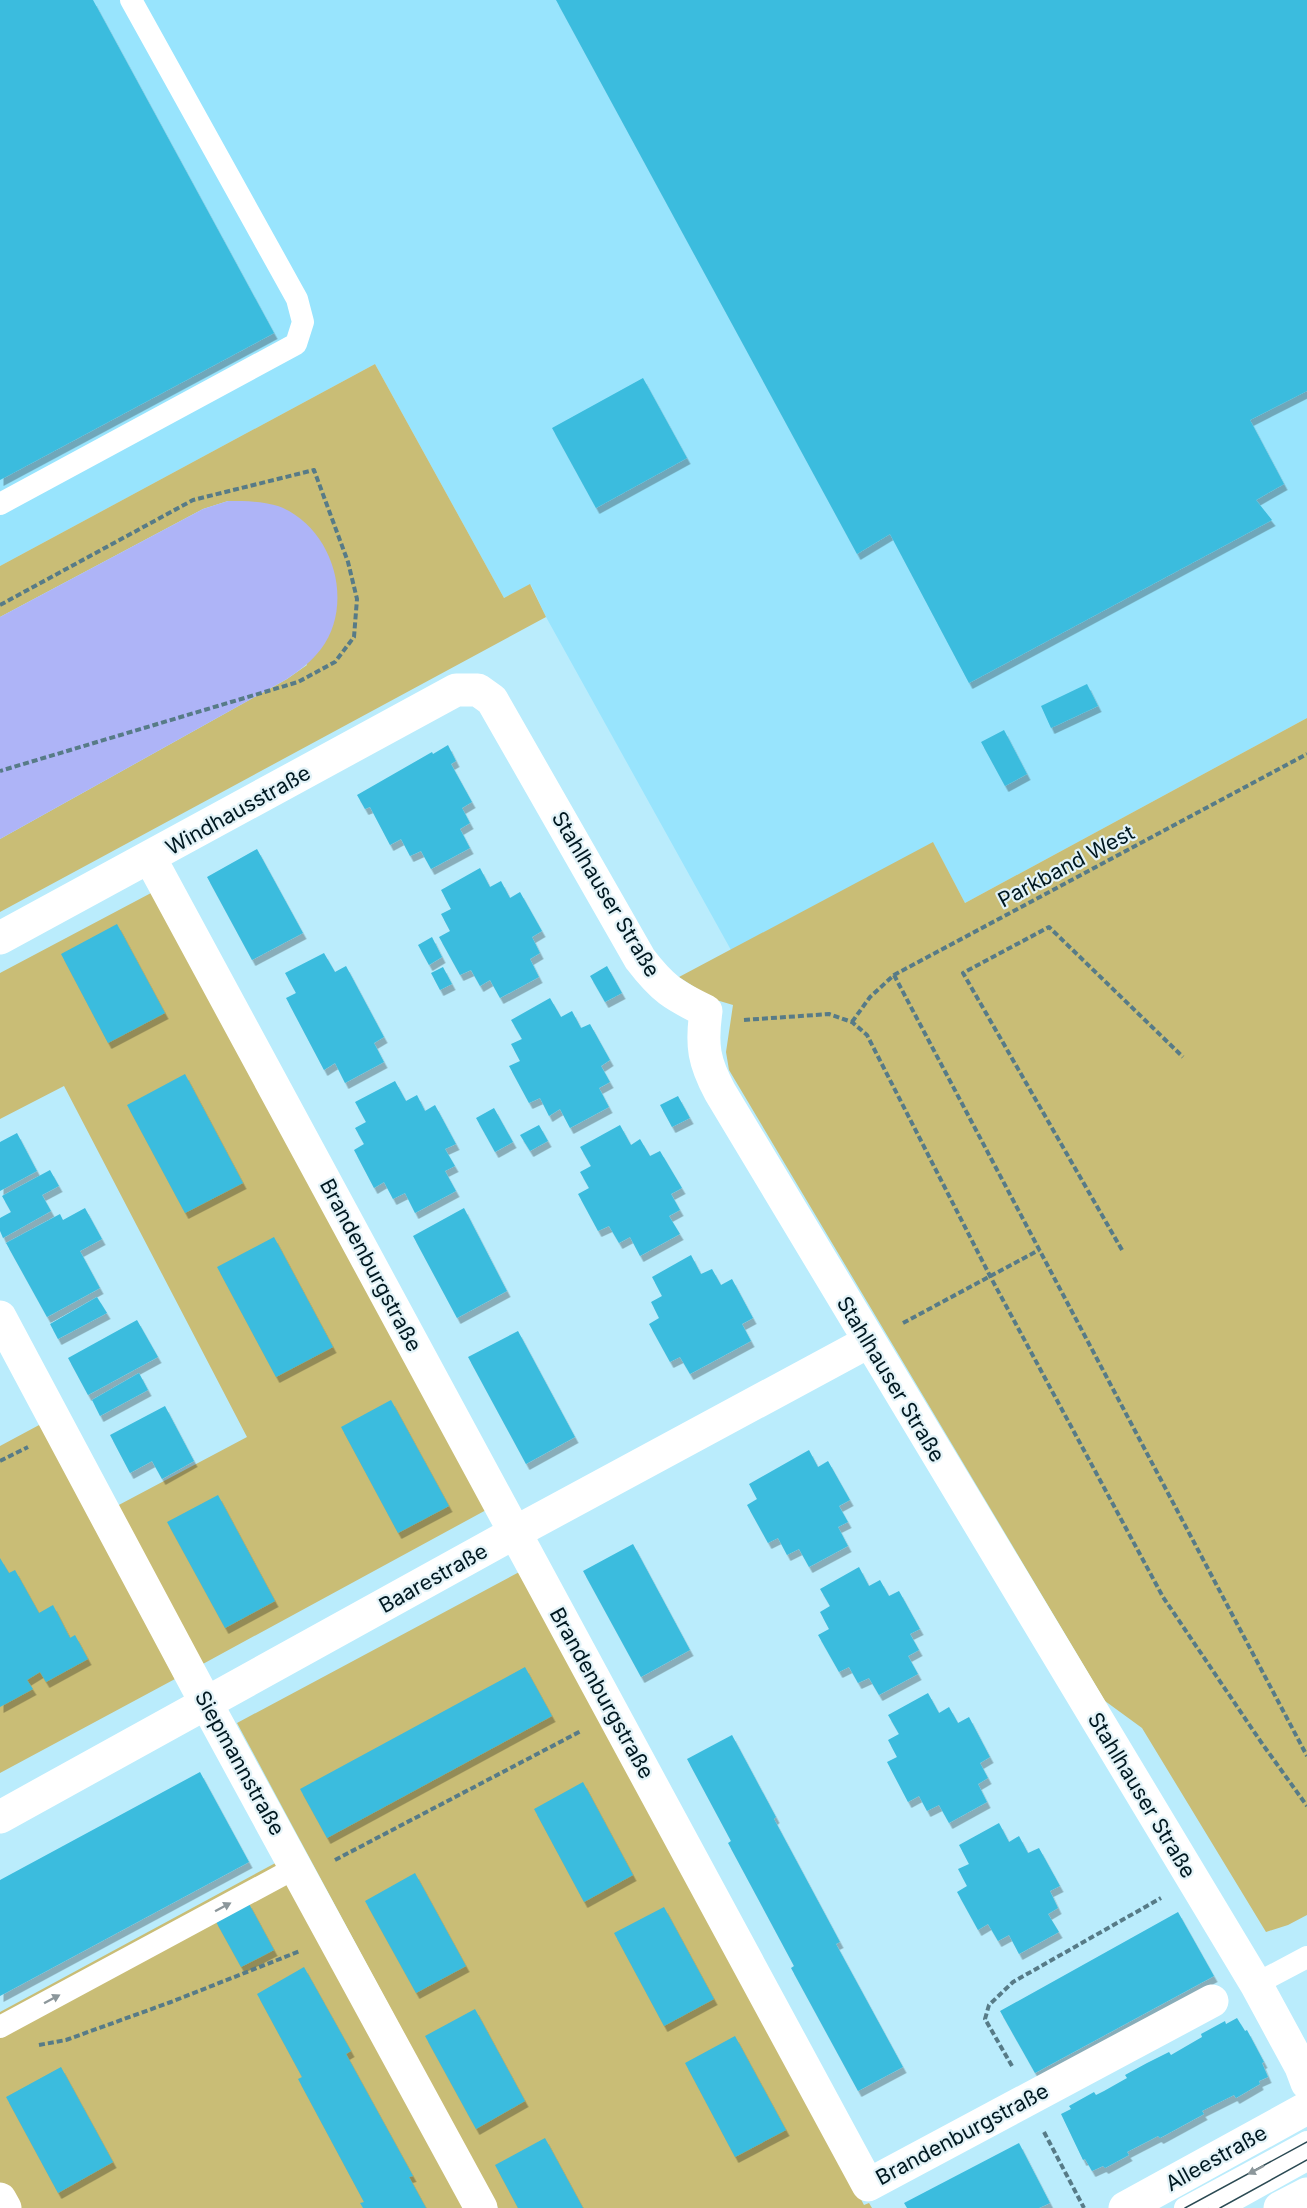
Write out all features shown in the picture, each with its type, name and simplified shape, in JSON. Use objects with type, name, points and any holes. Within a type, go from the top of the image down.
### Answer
[{"type":"street","name":"Windhausstraße","points":[[0,938],[456,690],[478,690]]},
{"type":"street","name":"Stahlhauser Straße","points":[[478,690],[492,700],[640,959],[655,979],[672,994],[706,1011],[704,1052],[708,1071],[868,1342],[1256,1984],[1307,2083]]},
{"type":"street","name":"Brandenburgstraße","points":[[150,858],[868,2185],[1212,2001]]},
{"type":"street","name":"Siepmannstraße","points":[[0,1317],[206,1703],[481,2208]]},
{"type":"street","name":"Baarestraße","points":[[0,1817],[514,1533],[868,1342]]},
{"type":"street","name":"Alleestraße","points":[[1125,2208],[1307,2108]]},
{"type":"street","points":[[1280,2208],[1307,2194]]},
{"type":"street","points":[[0,2199],[5,2208]]},
{"type":"lane","points":[[0,504],[296,344],[303,322],[297,299],[131,0]]},
{"type":"lane","points":[[0,2027],[300,1872]]},
{"type":"lane","points":[[1256,1984],[1307,1957]]},
{"type":"lane","points":[[1185,2208],[1307,2142]]},
{"type":"lane","points":[[1220,2208],[1307,2160]]},
{"type":"path","points":[[0,605],[193,500],[314,470],[348,562],[357,599],[354,637],[335,662],[298,682],[0,771]]},
{"type":"path","name":"Parkband West","points":[[852,1022],[870,997],[894,975],[1307,754]]},
{"type":"path","points":[[1122,1250],[963,973],[1049,927],[1183,1057]]},
{"type":"path","points":[[894,975],[1307,1756]]},
{"type":"path","points":[[706,1011],[735,1020],[829,1014],[852,1022],[867,1035],[990,1276],[1163,1597],[1261,1743],[1307,1806]]},
{"type":"path","points":[[868,1342],[1039,1250]]},
{"type":"path","points":[[300,1872],[614,1714]]},
{"type":"path","points":[[1084,2208],[985,2019],[989,2006],[1013,1982],[1166,1896]]},
{"type":"path","points":[[33,2046],[66,2040],[171,2002],[334,1938]]},
{"type":"shaded area","points":[[0,0],[1307,0],[1307,718],[965,903],[933,843],[731,950],[546,617],[531,585],[504,598],[375,364],[0,566]]},
{"type":"shaded area","points":[[375,364],[504,598],[530,584],[546,617],[0,912],[0,839],[287,679],[307,665],[228,501],[203,509],[0,617],[0,566]]},
{"type":"shaded area","points":[[228,501],[259,502],[278,506],[297,516],[312,530],[325,548],[333,567],[337,588],[337,610],[331,630],[321,649],[306,665],[287,679],[0,839],[0,617],[203,509]]},
{"type":"shaded area","points":[[1307,718],[1307,1915],[1288,1925],[1266,1932],[1142,1728],[1105,1701],[729,1070],[726,1052],[733,1005],[713,999],[679,977],[933,842],[965,903]]},
{"type":"shaded area","points":[[151,893],[488,1509],[201,1665],[115,1507],[247,1437],[64,1086],[0,1119],[0,973]]},
{"type":"shaded area","points":[[41,1424],[175,1679],[0,1773],[0,1446]]},
{"type":"shaded area","points":[[523,1570],[864,2205],[869,2203],[872,2208],[498,2208],[237,1723]]},
{"type":"shaded area","points":[[281,1860],[469,2208],[13,2208],[0,2184],[0,2012]]},
{"type":"building","points":[[0,0],[93,0],[274,333],[0,480]]},
{"type":"building","points":[[556,0],[1307,0],[1307,391],[1250,420],[1284,484],[1256,500],[1272,520],[969,683],[890,534],[857,554]]},
{"type":"building","points":[[643,378],[687,458],[596,508],[552,428]]},
{"type":"building","points":[[1087,684],[1098,706],[1051,728],[1041,706]]},
{"type":"building","points":[[1004,730],[1027,774],[1005,786],[981,742]]},
{"type":"building","points":[[448,745],[456,761],[451,764],[472,802],[462,808],[470,823],[460,829],[470,848],[431,869],[421,851],[410,856],[401,839],[390,845],[370,807],[365,809],[357,795]]},
{"type":"building","points":[[257,849],[303,933],[252,960],[207,877]]},
{"type":"building","points":[[480,868],[490,887],[501,881],[510,898],[520,892],[542,931],[532,937],[540,953],[530,959],[539,977],[500,998],[490,980],[480,986],[471,970],[460,975],[439,937],[450,931],[441,914],[451,909],[441,890]]},
{"type":"building","points":[[117,924],[165,1013],[108,1043],[61,954]]},
{"type":"building","points":[[432,937],[442,957],[429,965],[418,945]]},
{"type":"building","points":[[324,953],[335,972],[346,966],[384,1037],[374,1043],[384,1062],[345,1083],[335,1063],[324,1070],[286,998],[296,993],[285,973]]},
{"type":"building","points":[[607,966],[622,993],[605,1002],[590,976]]},
{"type":"building","points":[[443,967],[452,984],[440,990],[431,973]]},
{"type":"building","points":[[550,998],[561,1017],[572,1011],[581,1028],[590,1024],[610,1060],[601,1066],[610,1082],[599,1088],[609,1107],[570,1128],[560,1109],[549,1116],[540,1098],[529,1103],[509,1066],[520,1061],[511,1044],[522,1039],[511,1020]]},
{"type":"building","points":[[185,1074],[243,1183],[185,1213],[127,1105]]},
{"type":"building","points":[[395,1081],[406,1101],[417,1095],[425,1111],[435,1105],[456,1144],[445,1149],[455,1166],[445,1171],[456,1191],[415,1213],[405,1193],[393,1199],[384,1182],[374,1188],[354,1150],[364,1144],[355,1128],[366,1122],[355,1102]]},
{"type":"building","points":[[678,1096],[690,1118],[672,1127],[660,1105]]},
{"type":"building","points":[[494,1108],[513,1142],[495,1152],[476,1118]]},
{"type":"building","points":[[539,1125],[548,1141],[530,1151],[520,1135]]},
{"type":"building","points":[[620,1125],[631,1145],[640,1139],[650,1156],[660,1151],[682,1188],[671,1194],[680,1210],[669,1216],[680,1234],[640,1256],[630,1237],[619,1243],[609,1226],[598,1231],[578,1194],[589,1188],[580,1172],[591,1166],[580,1147]]},
{"type":"building","points":[[17,1133],[37,1171],[0,1191],[0,1142]]},
{"type":"building","points":[[50,1170],[59,1186],[42,1195],[51,1211],[3,1238],[0,1231],[0,1218],[11,1212],[2,1196]]},
{"type":"building","points":[[85,1208],[102,1239],[80,1251],[100,1288],[47,1317],[6,1243],[60,1214],[63,1220]]},
{"type":"building","points":[[464,1208],[507,1291],[457,1318],[413,1236]]},
{"type":"building","points":[[274,1237],[333,1347],[276,1377],[217,1267]]},
{"type":"building","points":[[691,1255],[701,1274],[712,1269],[721,1285],[732,1279],[753,1318],[742,1324],[751,1341],[690,1374],[680,1357],[670,1362],[649,1324],[659,1318],[651,1302],[662,1296],[652,1277]]},
{"type":"building","points":[[97,1297],[107,1313],[58,1339],[50,1324]]},
{"type":"building","points":[[137,1320],[158,1357],[88,1395],[68,1358]]},
{"type":"building","points":[[518,1331],[575,1437],[526,1464],[468,1357]]},
{"type":"building","points":[[139,1373],[148,1390],[100,1416],[92,1400]]},
{"type":"building","points":[[391,1400],[449,1506],[398,1533],[341,1427]]},
{"type":"building","points":[[165,1406],[194,1461],[162,1479],[152,1461],[130,1473],[110,1435]]},
{"type":"building","points":[[809,1450],[818,1467],[828,1461],[850,1500],[839,1506],[848,1522],[838,1527],[848,1546],[809,1567],[799,1549],[787,1555],[778,1538],[768,1543],[747,1505],[757,1499],[749,1484]]},
{"type":"building","points":[[218,1495],[275,1601],[225,1628],[167,1522]]},
{"type":"building","points":[[633,1544],[690,1650],[641,1677],[583,1571]]},
{"type":"building","points":[[0,1558],[9,1573],[15,1570],[39,1613],[53,1605],[70,1638],[75,1635],[88,1659],[46,1682],[40,1672],[27,1680],[33,1689],[0,1707]]},
{"type":"building","points":[[859,1567],[869,1586],[880,1580],[889,1596],[899,1591],[920,1629],[910,1634],[919,1650],[908,1656],[918,1674],[879,1695],[869,1678],[858,1683],[849,1667],[839,1672],[818,1635],[829,1629],[820,1612],[830,1606],[820,1589]]},
{"type":"building","points":[[525,1667],[552,1716],[327,1838],[300,1789]]},
{"type":"building","points":[[928,1693],[939,1713],[949,1707],[958,1723],[969,1717],[990,1757],[980,1763],[988,1778],[978,1784],[987,1802],[949,1823],[939,1805],[927,1811],[919,1796],[908,1802],[887,1762],[897,1757],[888,1740],[899,1734],[888,1715]]},
{"type":"building","points":[[732,1735],[840,1942],[836,1944],[903,2067],[858,2091],[791,1968],[794,1966],[728,1843],[731,1841],[687,1759]]},
{"type":"building","points":[[200,1772],[249,1862],[0,1996],[0,1880]]},
{"type":"building","points":[[583,1782],[633,1875],[584,1902],[534,1809]]},
{"type":"building","points":[[999,1823],[1009,1842],[1019,1836],[1028,1853],[1039,1848],[1060,1886],[1050,1891],[1058,1908],[1048,1914],[1059,1932],[1019,1954],[1009,1935],[998,1941],[988,1924],[978,1930],[957,1892],[967,1886],[958,1869],[969,1864],[959,1845]]},
{"type":"building","points":[[415,1873],[466,1966],[416,1993],[365,1901]]},
{"type":"building","points":[[248,1902],[274,1950],[241,1967],[215,1920]]},
{"type":"building","points":[[664,1907],[714,1999],[664,2026],[614,1933]]},
{"type":"building","points":[[1178,1912],[1214,1976],[1035,2073],[1000,2011]]},
{"type":"building","points":[[304,1967],[351,2051],[346,2054],[413,2176],[409,2177],[426,2208],[363,2208],[360,2203],[364,2202],[298,2079],[302,2077],[257,1994]]},
{"type":"building","points":[[475,2009],[525,2101],[476,2129],[425,2036]]},
{"type":"building","points":[[1237,2018],[1245,2031],[1247,2030],[1264,2062],[1262,2063],[1268,2077],[1236,2098],[1234,2095],[1202,2111],[1204,2114],[1160,2138],[1158,2136],[1127,2152],[1129,2155],[1105,2168],[1103,2166],[1092,2171],[1085,2159],[1083,2160],[1061,2114],[1071,2109],[1069,2106],[1094,2092],[1096,2095],[1104,2091],[1127,2078],[1125,2075],[1147,2063],[1169,2052],[1171,2055],[1202,2037],[1201,2034],[1225,2021],[1226,2024]]},
{"type":"building","points":[[735,2036],[786,2130],[735,2157],[685,2063]]},
{"type":"building","points":[[61,2067],[113,2162],[58,2193],[6,2097]]},
{"type":"building","points":[[545,2138],[583,2208],[518,2208],[495,2165]]},
{"type":"building","points":[[1019,2143],[1050,2203],[1039,2208],[907,2208],[904,2203]]},
{"type":"tram line","points":[[1185,2208],[1307,2142]]},
{"type":"tram line","points":[[1220,2208],[1307,2160]]}]
